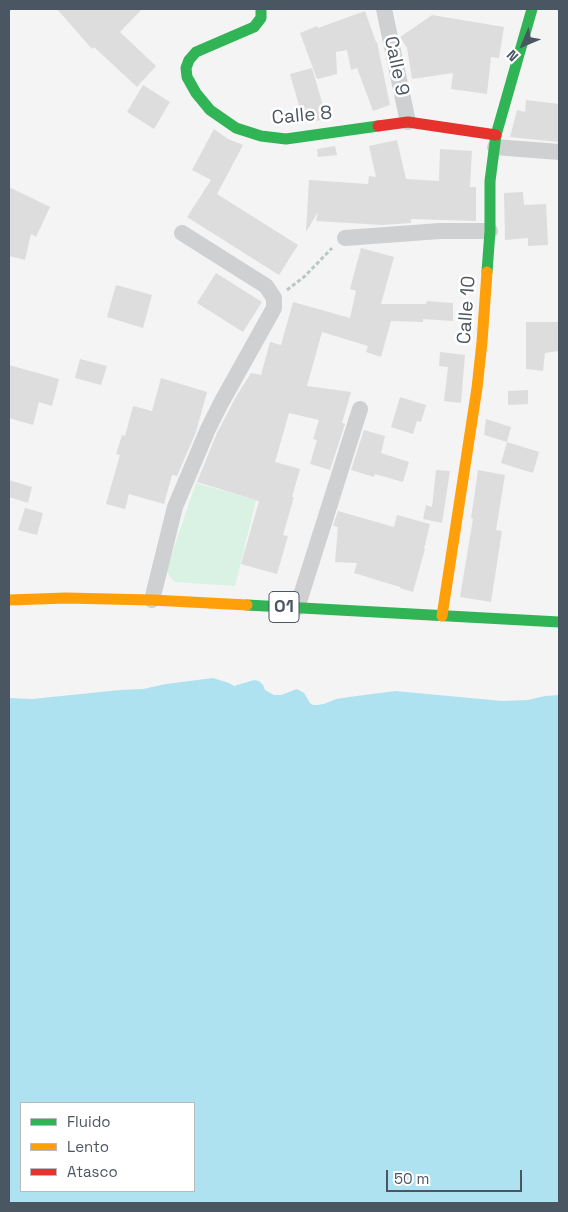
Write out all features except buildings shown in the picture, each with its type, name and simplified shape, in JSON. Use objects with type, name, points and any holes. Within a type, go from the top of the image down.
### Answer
[{"type":"main road","name":"Calle 8","points":[[261,9],[261,18],[254,27],[196,52],[189,60],[186,68],[196,93],[210,110],[236,128],[261,136],[286,138],[408,122],[495,141]]},
{"type":"main road","name":"Calle 10","points":[[442,616],[477,388],[490,231],[490,180],[495,141],[532,9]]},
{"type":"main road","name":"01","points":[[9,600],[66,598],[152,600],[559,622]]},
{"type":"street","name":"Calle 9","points":[[384,9],[408,122]]},
{"type":"street","points":[[495,141],[559,152]]},
{"type":"street","points":[[345,238],[431,232],[490,231]]},
{"type":"street","points":[[152,600],[174,508],[221,402],[274,308],[274,298],[266,286],[182,233]]},
{"type":"street","points":[[297,608],[360,409]]},
{"type":"path","points":[[274,298],[289,289],[345,238]]},
{"type":"green space","points":[[196,483],[256,500],[235,586],[175,582],[167,572]]},
{"type":"water","points":[[213,678],[234,686],[254,680],[259,681],[265,690],[274,695],[281,695],[297,689],[304,693],[313,705],[324,704],[336,699],[395,691],[502,701],[528,700],[559,695],[559,1203],[9,1203],[9,698],[32,699],[143,689]]},
{"type":"traffic: fast","points":[[261,9],[261,18],[254,27],[196,52],[189,60],[186,68],[187,77],[196,93],[210,110],[236,128],[261,136],[286,139],[378,126]]},
{"type":"traffic: fast","points":[[487,272],[490,231],[490,181],[496,135],[532,9]]},
{"type":"traffic: fast","points":[[247,605],[559,622]]},
{"type":"traffic: slow","points":[[442,616],[477,388],[487,272]]},
{"type":"traffic: slow","points":[[9,600],[66,598],[247,605]]},
{"type":"traffic: jam","points":[[378,126],[408,122],[496,135]]}]
